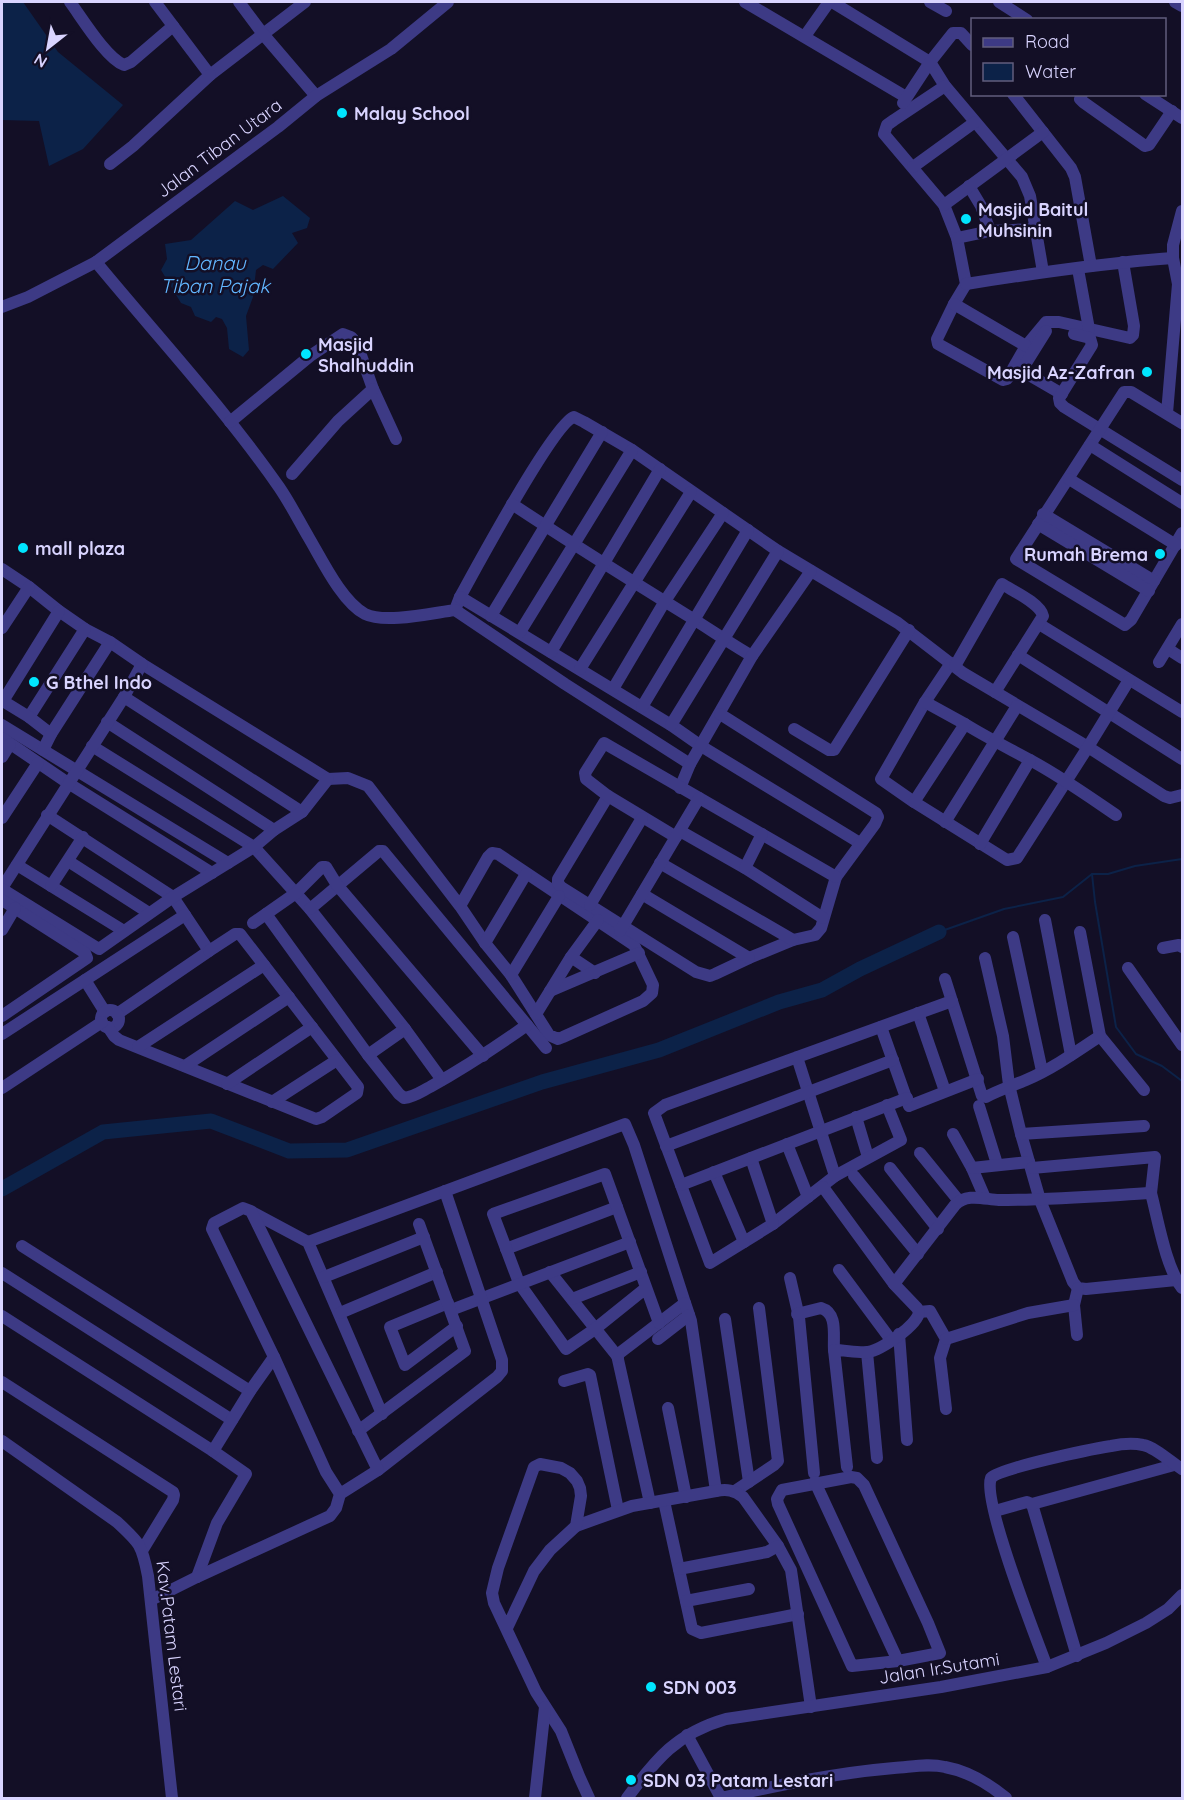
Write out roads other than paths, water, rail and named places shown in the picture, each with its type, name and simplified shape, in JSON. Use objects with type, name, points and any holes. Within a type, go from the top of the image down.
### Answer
[{"type":"street","points":[[70,2],[104,49],[116,61],[124,65],[131,62],[173,26]]},
{"type":"street","points":[[155,2],[210,75]]},
{"type":"street","points":[[239,2],[316,96]]},
{"type":"street","points":[[110,164],[133,146],[210,75],[305,2]]},
{"type":"street","name":"Jalan Tiban Utara","points":[[2,307],[28,297],[96,262],[278,127],[316,96],[386,52],[448,2]]},
{"type":"street","points":[[746,2],[906,97]]},
{"type":"street","points":[[805,36],[831,2],[930,62],[945,86],[1022,177],[1028,188],[1043,272]]},
{"type":"street","points":[[930,2],[946,11]]},
{"type":"street","points":[[999,2],[1024,18]]},
{"type":"street","points":[[1175,2],[1182,6]]},
{"type":"street","points":[[894,120],[906,97],[946,40],[955,32],[961,33],[971,44]]},
{"type":"street","points":[[945,86],[887,125],[884,134],[944,205],[957,238],[966,285],[937,339],[938,344],[1002,380],[1007,379],[1026,346],[1048,321],[1127,339],[1133,335],[1134,326],[1123,262]]},
{"type":"street","points":[[1015,96],[1071,168],[1075,177],[1091,266]]},
{"type":"street","points":[[1081,96],[1080,99],[1083,102],[1145,146],[1149,145],[1177,115],[1148,96]]},
{"type":"street","points":[[913,167],[975,122]]},
{"type":"street","points":[[944,205],[1043,132]]},
{"type":"street","points":[[969,186],[981,206],[990,231]]},
{"type":"street","points":[[1167,413],[1180,282],[1173,258],[1173,245],[1182,211]]},
{"type":"street","points":[[957,238],[990,231],[1036,229]]},
{"type":"street","points":[[966,285],[1043,272],[1173,258]]},
{"type":"street","points":[[96,262],[230,423],[280,488],[326,567],[354,606],[364,613],[383,619],[455,610],[690,764]]},
{"type":"street","points":[[1078,269],[1089,329]]},
{"type":"street","points":[[954,304],[1026,346]]},
{"type":"street","points":[[1062,394],[1024,370],[1026,363],[1051,328],[1087,336],[1092,342],[1059,400],[1064,406],[1182,480]]},
{"type":"street","points":[[230,423],[310,356],[343,334],[351,337],[357,344],[373,389],[396,439]]},
{"type":"street","points":[[292,474],[338,421],[373,389]]},
{"type":"street","points":[[1069,479],[1179,539],[1128,624],[1122,624],[1016,559],[1124,392],[1131,392],[1182,422]]},
{"type":"street","points":[[455,610],[512,504],[567,421],[571,417],[577,418],[660,468],[778,551],[882,612],[995,693],[1088,747],[1164,796],[1170,798],[1182,795]]},
{"type":"street","points":[[491,616],[602,432]]},
{"type":"street","points":[[1089,445],[1182,503]]},
{"type":"street","points":[[520,632],[632,450]]},
{"type":"street","points":[[551,652],[660,468]]},
{"type":"street","points":[[580,669],[691,492]]},
{"type":"street","points":[[512,504],[574,546],[752,656]]},
{"type":"street","points":[[613,689],[665,602],[723,513]]},
{"type":"street","points":[[1041,519],[1152,586]]},
{"type":"street","points":[[642,707],[748,530]]},
{"type":"street","points":[[671,724],[778,551]]},
{"type":"street","points":[[2,569],[85,629],[110,642],[328,779],[348,778],[368,786],[511,975],[549,1035],[558,1039],[643,1001],[652,993],[653,985],[639,953],[621,929],[598,920],[498,855],[492,853],[488,857],[460,906]]},
{"type":"street","points":[[680,788],[690,764],[752,656],[812,570]]},
{"type":"street","points":[[995,693],[1043,616],[1039,608],[1002,584],[953,665],[926,702],[881,778],[914,802],[1007,860],[1017,858],[1129,680]]},
{"type":"street","points":[[3,624],[29,587]]},
{"type":"street","points":[[460,597],[671,724],[701,746],[860,843]]},
{"type":"street","points":[[51,734],[3,701],[59,611]]},
{"type":"street","points":[[1039,624],[1182,712]]},
{"type":"street","points":[[1159,662],[1182,624]]},
{"type":"street","points":[[29,717],[85,629]]},
{"type":"street","points":[[794,729],[829,750],[834,750],[909,630]]},
{"type":"street","points":[[43,750],[110,642]]},
{"type":"street","points":[[1168,649],[1182,658]]},
{"type":"street","points":[[1018,655],[1182,759]]},
{"type":"street","points":[[142,664],[124,697],[2,888],[99,949],[149,913],[254,847],[274,830],[302,813],[328,779]]},
{"type":"street","points":[[124,697],[302,813]]},
{"type":"street","points":[[926,702],[1030,760],[1116,815]]},
{"type":"street","points":[[945,822],[1017,706]]},
{"type":"street","points":[[608,796],[557,881],[561,887],[590,905],[621,929],[706,976],[716,974],[793,940],[818,933],[836,877],[878,820],[876,813],[720,714]]},
{"type":"street","points":[[107,722],[274,830]]},
{"type":"street","points":[[914,802],[965,724]]},
{"type":"street","points":[[2,725],[228,863]]},
{"type":"street","points":[[2,757],[6,741],[68,783],[212,873]]},
{"type":"street","points":[[823,918],[745,868],[642,818],[588,781],[585,776],[587,770],[604,743],[836,877]]},
{"type":"street","points":[[92,746],[254,847],[310,909],[405,1029],[442,1080]]},
{"type":"street","points":[[980,844],[1030,760]]},
{"type":"street","points":[[2,818],[38,763]]},
{"type":"street","points":[[621,929],[699,798]]},
{"type":"street","points":[[47,815],[173,897],[209,951]]},
{"type":"street","points":[[590,905],[642,818]]},
{"type":"street","points":[[745,868],[762,834]]},
{"type":"street","points":[[51,886],[83,837]]},
{"type":"street","points":[[310,909],[383,850],[546,1048]]},
{"type":"street","points":[[68,861],[149,913]]},
{"type":"street","points":[[660,863],[793,940]]},
{"type":"street","points":[[17,865],[123,931]]},
{"type":"street","points":[[253,922],[296,893],[324,867],[328,869],[337,885],[483,1056]]},
{"type":"street","points":[[485,943],[526,874]]},
{"type":"street","points":[[642,894],[749,958]]},
{"type":"street","points":[[511,975],[559,896]]},
{"type":"street","points":[[2,900],[85,953],[87,958],[2,1016]]},
{"type":"street","points":[[2,930],[15,908]]},
{"type":"street","points":[[266,914],[368,1055],[399,1094],[405,1098],[411,1097],[483,1056],[527,1025]]},
{"type":"street","points":[[2,1034],[185,915]]},
{"type":"street","points":[[536,1014],[571,957],[598,920]]},
{"type":"street","points":[[1045,920],[1071,1055]]},
{"type":"street","points":[[1080,932],[1100,1036],[1144,1090]]},
{"type":"street","points":[[2,1088],[108,1019],[209,951],[239,933],[359,1090],[316,1119],[227,1084],[116,1038],[108,1019],[85,980]]},
{"type":"street","points":[[1013,936],[1042,1071]]},
{"type":"street","points":[[1163,948],[1179,945],[1182,947]]},
{"type":"street","points":[[550,991],[639,953]]},
{"type":"street","points":[[571,957],[595,973]]},
{"type":"street","points":[[972,1168],[997,1164],[1030,1165],[1155,1157],[1151,1193],[1163,1241],[1180,1284],[1086,1289],[1078,1288],[1072,1282],[1040,1200],[1030,1165],[1021,1134],[1009,1085],[1003,1036],[985,958]]},
{"type":"street","points":[[138,1047],[264,965]]},
{"type":"street","points":[[1128,968],[1182,1045]]},
{"type":"street","points":[[945,979],[982,1096],[986,1097],[1009,1085],[1026,1080],[1100,1036]]},
{"type":"street","points":[[185,1066],[289,997]]},
{"type":"street","points":[[887,1106],[901,1140],[835,1176],[773,1224],[710,1263],[654,1113],[665,1105],[952,1001]]},
{"type":"street","points":[[918,1014],[945,1091]]},
{"type":"street","points":[[227,1084],[312,1027]]},
{"type":"street","points":[[881,1027],[909,1106],[978,1079]]},
{"type":"street","points":[[368,1055],[405,1029]]},
{"type":"street","points":[[797,1057],[835,1176]]},
{"type":"street","points":[[272,1102],[337,1060]]},
{"type":"street","points":[[666,1146],[893,1060]]},
{"type":"street","points":[[681,1185],[906,1098]]},
{"type":"street","points":[[979,1106],[997,1164]]},
{"type":"street","points":[[856,1117],[868,1157]]},
{"type":"street","points":[[308,1242],[626,1124],[689,1315],[716,1491]]},
{"type":"street","points":[[1021,1134],[1144,1126]]},
{"type":"street","points":[[953,1134],[985,1198]]},
{"type":"street","points":[[787,1144],[808,1197]]},
{"type":"street","points":[[920,1153],[959,1201]]},
{"type":"street","points":[[751,1158],[773,1224]]},
{"type":"street","points":[[890,1168],[938,1228]]},
{"type":"street","points":[[714,1172],[744,1242]]},
{"type":"street","points":[[646,1288],[566,1349],[519,1282],[493,1214],[605,1174],[659,1323]]},
{"type":"street","points":[[854,1176],[918,1254]]},
{"type":"street","points":[[823,1187],[894,1284],[919,1312]]},
{"type":"street","points":[[151,1600],[330,1516],[336,1508],[340,1494],[378,1470],[502,1371],[502,1359],[445,1191]]},
{"type":"street","points":[[894,1284],[959,1201],[971,1197],[992,1200],[1040,1200],[1151,1193]]},
{"type":"street","points":[[506,1249],[617,1207]]},
{"type":"street","points":[[340,1494],[326,1472],[212,1229],[214,1223],[243,1208],[308,1242],[382,1414]]},
{"type":"street","points":[[251,1211],[378,1470]]},
{"type":"street","points":[[358,1431],[465,1351],[419,1224]]},
{"type":"street","points":[[324,1277],[424,1237]]},
{"type":"street","points":[[457,1326],[405,1365],[390,1327],[450,1306],[482,1299],[519,1282],[630,1242]]},
{"type":"street","points":[[22,1246],[250,1391]]},
{"type":"street","points":[[838,1270],[895,1337],[907,1440]]},
{"type":"street","points":[[340,1313],[437,1272]]},
{"type":"street","points":[[550,1272],[618,1357],[651,1503]]},
{"type":"street","points":[[572,1299],[641,1272]]},
{"type":"street","points":[[2,1273],[232,1420]]},
{"type":"street","points":[[790,1278],[797,1314],[814,1478],[898,1661]]},
{"type":"street","points":[[1077,1335],[1074,1305],[1078,1288]]},
{"type":"street","points":[[618,1357],[617,1355],[685,1303]]},
{"type":"street","points":[[946,1339],[1028,1313],[1074,1305]]},
{"type":"street","points":[[735,1491],[778,1461],[759,1308]]},
{"type":"street","points":[[797,1314],[821,1308],[833,1319],[834,1350],[847,1467]]},
{"type":"street","points":[[919,1312],[930,1311],[946,1339],[940,1359],[946,1409]]},
{"type":"street","points":[[834,1350],[867,1352],[875,1350],[916,1320],[919,1312]]},
{"type":"street","points":[[658,1339],[689,1315]]},
{"type":"street","points":[[2,1316],[246,1474],[217,1523],[197,1577]]},
{"type":"street","points":[[725,1319],[749,1482]]},
{"type":"street","points":[[867,1352],[877,1458]]},
{"type":"street","points":[[213,1451],[274,1357]]},
{"type":"street","points":[[564,1382],[590,1375],[618,1510]]},
{"type":"street","points":[[2,1382],[173,1492],[174,1500],[142,1549]]},
{"type":"street","points":[[668,1408],[686,1497]]},
{"type":"street","name":"Kav.Patam Lestari","points":[[2,1441],[117,1522],[133,1536],[142,1549],[151,1600],[172,1798]]},
{"type":"street","points":[[1047,1667],[1007,1556],[994,1511],[989,1482],[994,1475],[1000,1472],[1059,1457],[1126,1444],[1146,1445],[1178,1467]]},
{"type":"street","points":[[576,1526],[581,1496],[577,1481],[561,1468],[536,1465],[504,1549],[492,1593],[494,1603],[531,1682],[561,1731],[589,1798]]},
{"type":"street","points":[[994,1511],[1027,1502],[1032,1504],[1178,1467]]},
{"type":"street","points":[[851,1477],[861,1481],[940,1653],[852,1666],[778,1504],[777,1499],[782,1490],[814,1478],[851,1477]]},
{"type":"street","points":[[507,1628],[534,1571],[550,1550],[576,1526],[618,1510],[725,1489],[735,1491],[748,1503],[778,1546],[791,1570],[811,1707]]},
{"type":"street","points":[[664,1501],[692,1629],[700,1633],[798,1614]]},
{"type":"street","points":[[1032,1504],[1077,1656]]},
{"type":"street","points":[[679,1569],[767,1552],[778,1546]]},
{"type":"street","points":[[686,1601],[749,1590]]},
{"type":"street","name":"Jalan Ir.Sutami","points":[[627,1798],[657,1760],[687,1735],[704,1726],[726,1719],[941,1687],[1047,1667],[1077,1656],[1146,1623],[1168,1609],[1182,1596]]},
{"type":"street","points":[[535,1798],[545,1707]]},
{"type":"street","points":[[687,1735],[721,1798],[858,1771],[928,1765],[944,1767],[970,1776],[1006,1798]]},
{"type":"water","points":[[2,2],[23,2],[58,52],[123,105],[83,149],[49,166],[39,121],[2,120]]},
{"type":"water","name":"Danau Tiban Pajak","points":[[283,196],[310,218],[307,228],[292,233],[298,243],[273,269],[263,265],[256,270],[253,297],[246,316],[249,350],[243,357],[229,349],[227,328],[222,319],[216,317],[211,322],[195,316],[191,307],[181,303],[161,270],[167,259],[165,244],[191,240],[235,201],[253,210]]},
{"type":"waterway","points":[[939,932],[1004,909],[1063,897],[1092,874],[1108,874],[1135,866],[1182,859]]},
{"type":"waterway","points":[[1092,874],[1116,1027],[1136,1054],[1162,1066],[1182,1081]]},
{"type":"waterway","points":[[2,1189],[103,1132],[211,1121],[289,1151],[347,1150],[542,1082],[659,1050],[779,1002],[822,990],[860,969],[939,932]]},
{"type":"place","name":"Malay School","points":[[342,113]]},
{"type":"place","name":"Masjid Baitul Muhsinin","points":[[966,219]]},
{"type":"place","name":"Masjid Shalhuddin","points":[[306,354]]},
{"type":"place","name":"Masjid Az-Zafran","points":[[1147,372]]},
{"type":"place","name":"mall plaza","points":[[23,548]]},
{"type":"place","name":"Rumah Brema","points":[[1160,554]]},
{"type":"place","name":"G Bthel Indo","points":[[34,682]]},
{"type":"place","name":"SDN 003","points":[[651,1687]]},
{"type":"place","name":"SDN 03 Patam Lestari","points":[[631,1780]]}]
